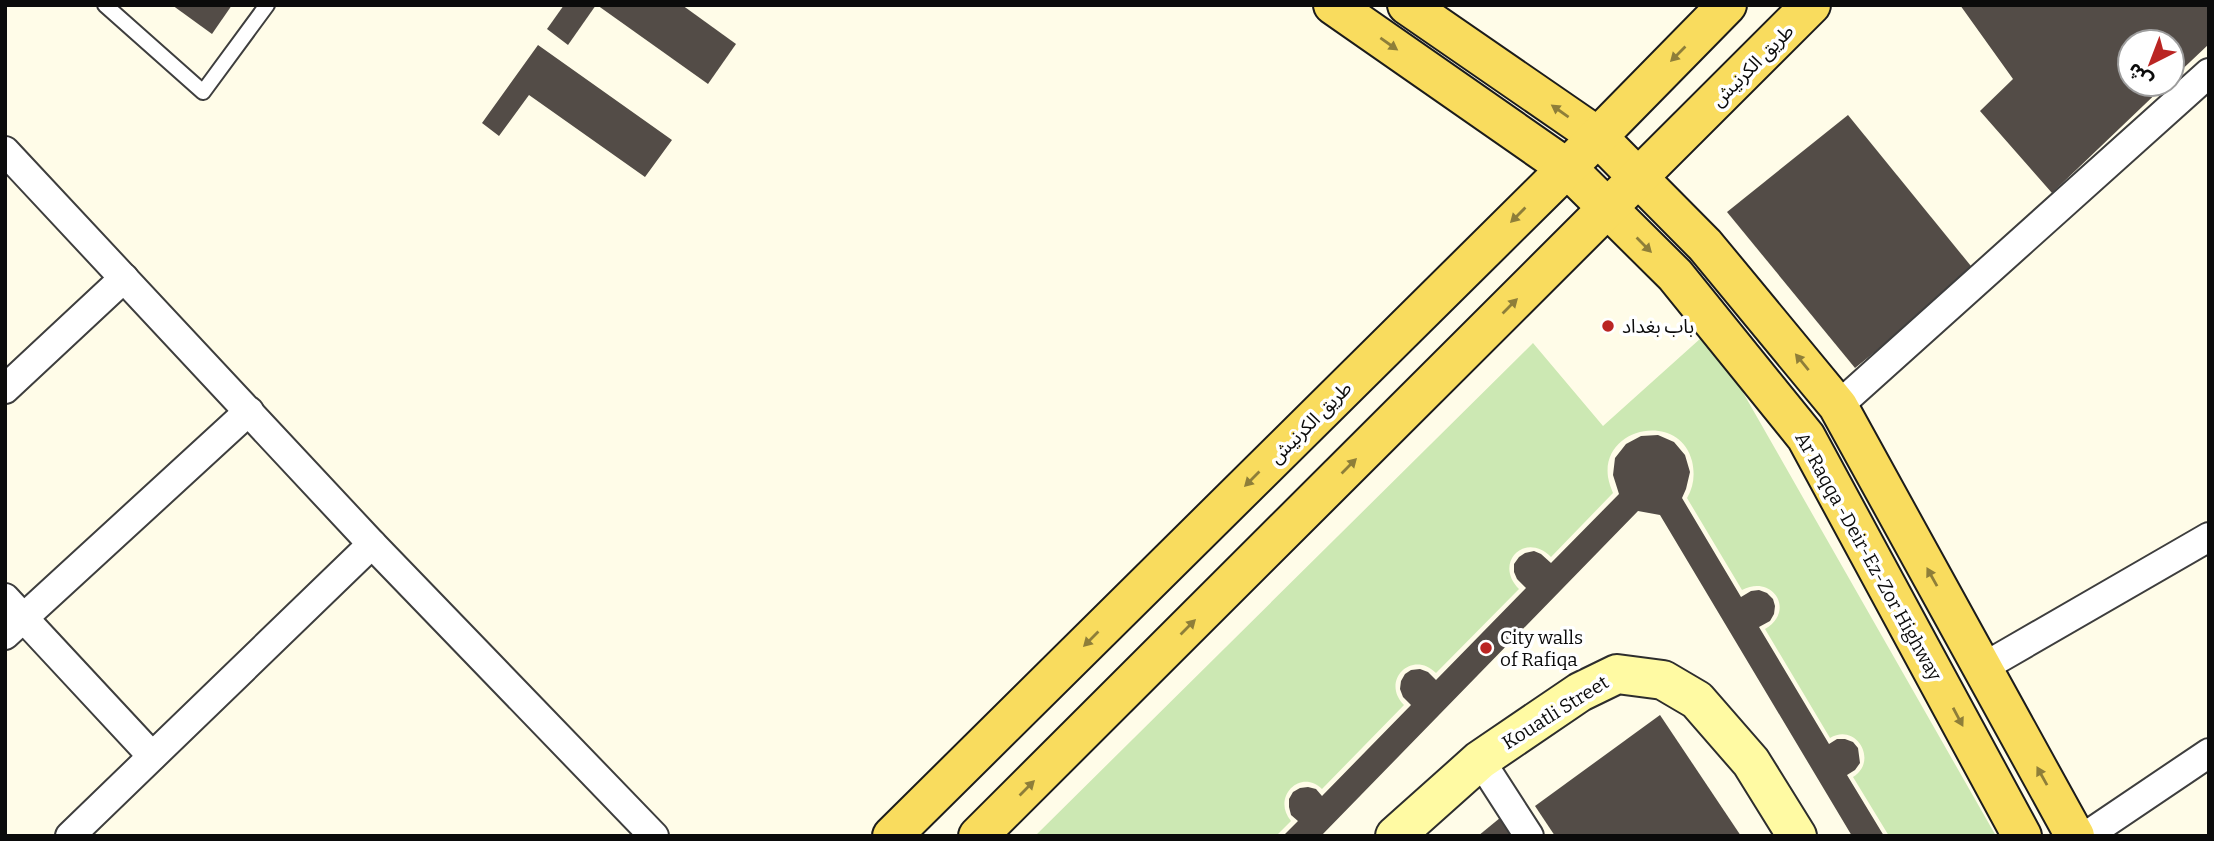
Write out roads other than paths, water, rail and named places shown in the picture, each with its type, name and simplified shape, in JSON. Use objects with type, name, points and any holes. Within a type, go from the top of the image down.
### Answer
[{"type":"main road","name":"Ar Raqqa -Deir-Ez-Zor Highway","points":[[1333,5],[1567,168],[1675,275],[1806,438],[2022,836]]},
{"type":"main road","points":[[1408,5],[1597,136],[1705,245],[1838,406],[2075,836]]},
{"type":"main road","name":"طريق الكرنيش","points":[[892,836],[1567,168],[1727,5]]},
{"type":"main road","name":"طريق الكرنيش","points":[[978,836],[1811,5]]},
{"type":"street","points":[[1838,406],[2209,73]]},
{"type":"street","points":[[10,166],[124,278],[372,544],[653,836]]},
{"type":"street","points":[[5,389],[124,278]]},
{"type":"street","points":[[152,756],[11,617],[249,411]]},
{"type":"street","points":[[1982,668],[2209,537]]},
{"type":"street","points":[[70,836],[372,544]]},
{"type":"street","name":"Kouatli Street","points":[[1395,836],[1480,760],[1580,692],[1617,674],[1663,680],[1698,700],[1751,762],[1797,836]]},
{"type":"street","points":[[2086,836],[2209,753]]},
{"type":"street","points":[[1480,760],[1529,836]]},
{"type":"lane","points":[[105,5],[203,92],[267,5]]},
{"type":"place","name":"باب بغداد","points":[[1608,326]]},
{"type":"place","name":"City walls of Rafiqa","points":[[1486,648]]}]
